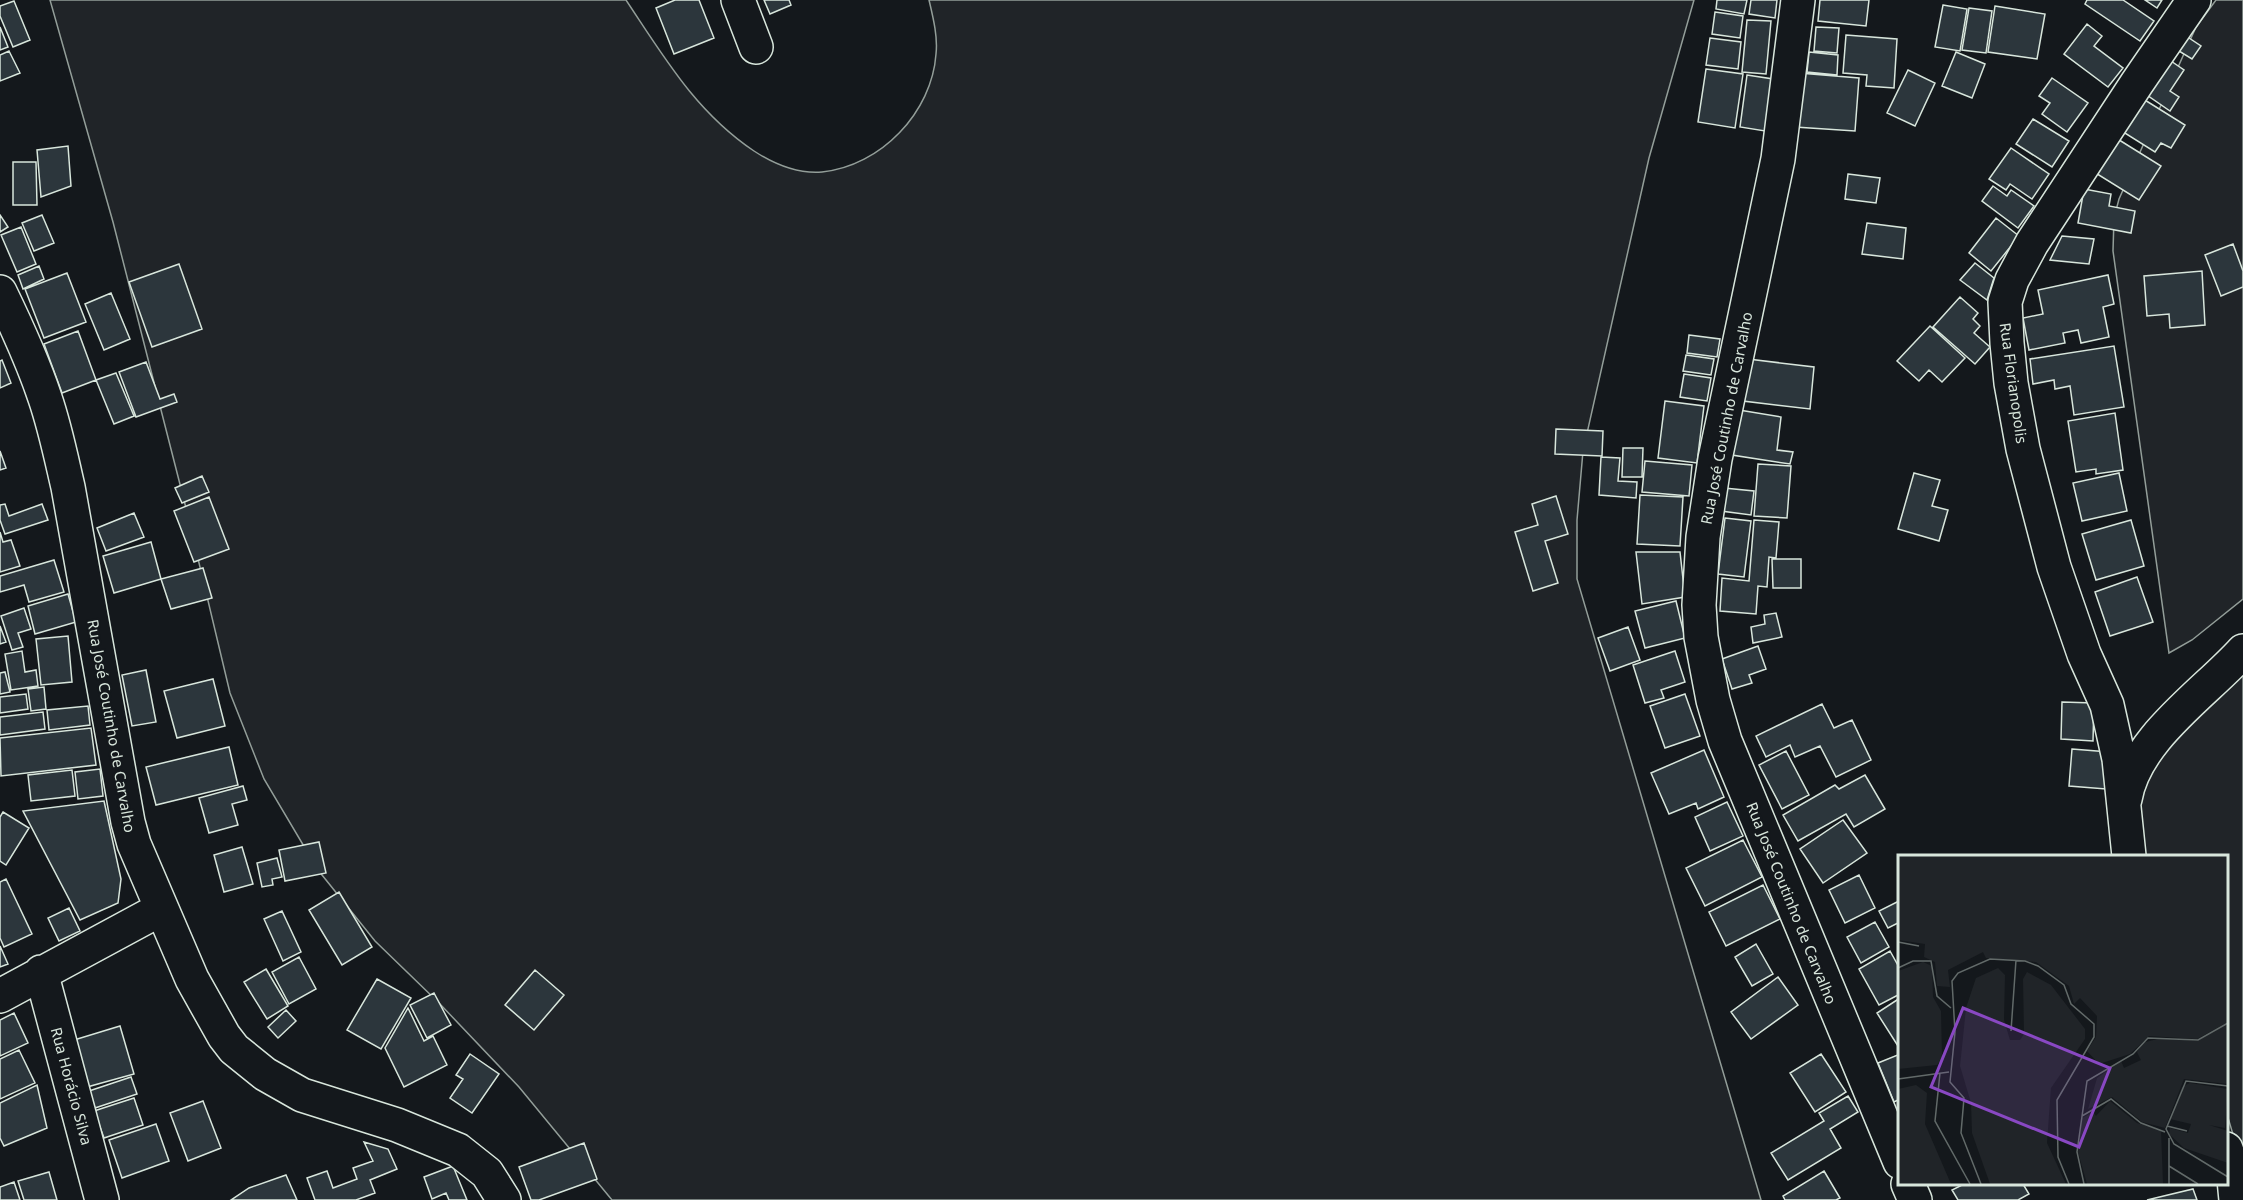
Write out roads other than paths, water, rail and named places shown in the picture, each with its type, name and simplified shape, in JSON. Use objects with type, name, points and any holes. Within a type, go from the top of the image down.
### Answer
[{"type":"street","points":[[738,0],[756,47]]},
{"type":"street","name":"Rua José Coutinho de Carvalho","points":[[1798,0],[1778,159],[1715,459],[1700,570],[1701,637],[1713,700],[1725,741],[1898,1160]]},
{"type":"street","name":"Rua Florianopolis","points":[[2129,855],[2119,759],[2106,705],[2084,654],[2054,567],[2023,449],[2007,344],[2005,302],[2012,280],[2032,243],[2194,0]]},
{"type":"street","name":"Rua José Coutinho de Carvalho","points":[[0,292],[30,357],[46,399],[58,443],[68,487],[128,822],[140,861],[192,979],[224,1036],[248,1062],[302,1095],[397,1125],[458,1150],[488,1173],[504,1200]]},
{"type":"street","points":[[2124,806],[2129,782],[2151,744],[2165,726],[2243,651]]},
{"type":"street","points":[[0,996],[161,909]]},
{"type":"street","name":"Rua Horácio Silva","points":[[41,972],[102,1200]]},
{"type":"street","points":[[2228,1155],[2233,1169],[2236,1200]]},
{"type":"street","points":[[1908,1185],[1915,1200]]}]
